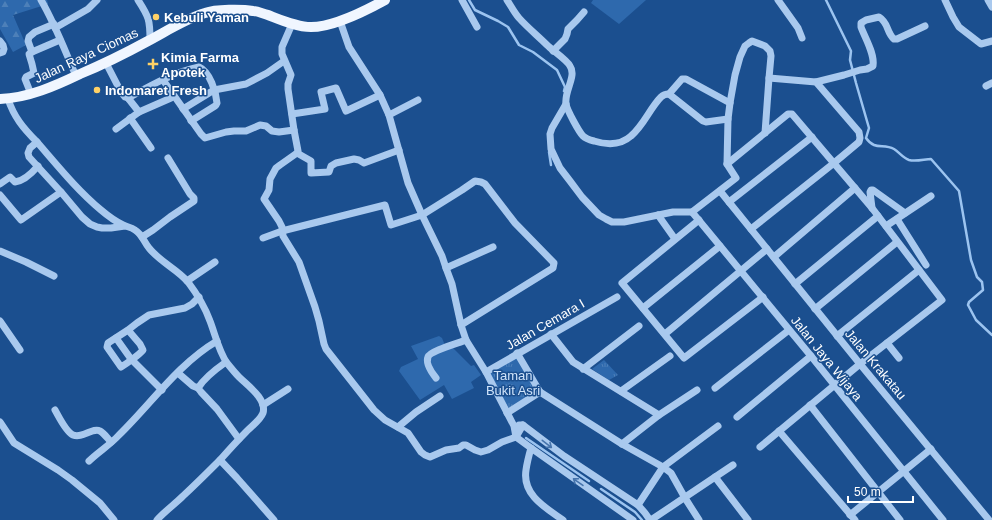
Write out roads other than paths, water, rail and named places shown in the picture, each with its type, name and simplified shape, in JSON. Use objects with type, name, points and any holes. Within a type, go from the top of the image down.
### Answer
[{"type":"main road","name":"Jalan Raya Ciomas","points":[[4,99],[31,94],[76,76],[106,63],[193,17],[214,11],[254,11],[292,24],[311,27],[340,21],[385,0]]},
{"type":"street","points":[[41,0],[55,26],[76,76]]},
{"type":"street","points":[[32,52],[28,40],[29,37],[36,32],[55,26],[88,9],[97,0]]},
{"type":"street","points":[[138,0],[150,21],[150,40]]},
{"type":"street","points":[[462,0],[477,28]]},
{"type":"street","points":[[507,0],[518,17],[553,51],[570,64],[572,76],[566,97],[566,104],[568,111],[581,133],[588,140],[606,144],[614,144],[629,138],[644,122],[661,97],[669,94],[684,78],[730,103]]},
{"type":"street","points":[[778,0],[798,28],[802,38]]},
{"type":"street","points":[[945,0],[959,27],[981,44],[992,40]]},
{"type":"street","points":[[988,0],[992,7]]},
{"type":"street","points":[[553,51],[565,39],[568,29],[584,12]]},
{"type":"street","points":[[769,78],[816,82],[846,75],[873,66],[873,56],[861,27],[861,22],[866,20],[879,17],[884,20],[891,37],[894,39],[925,26]]},
{"type":"street","points":[[340,21],[349,47],[380,95],[389,115],[408,183],[442,256],[452,284],[461,325],[466,340],[486,372],[514,426],[516,437],[531,448],[596,486],[638,505],[651,520],[733,465]]},
{"type":"street","points":[[292,24],[282,47],[282,54],[291,75],[288,84],[294,130],[298,147],[297,154]]},
{"type":"street","points":[[31,94],[25,80],[26,77],[34,74],[29,54],[60,40]]},
{"type":"street","points":[[0,41],[4,49],[3,52],[0,53]]},
{"type":"street","points":[[745,190],[727,164],[728,119],[735,75],[740,57],[748,43],[752,41],[765,46],[770,51],[771,56],[765,133]]},
{"type":"street","points":[[183,108],[214,90],[246,84],[260,77],[284,61]]},
{"type":"street","points":[[106,63],[124,97],[128,98],[138,112]]},
{"type":"street","points":[[128,98],[182,72],[199,67],[202,68],[212,84],[217,101],[216,105],[191,121]]},
{"type":"street","points":[[163,80],[202,137],[205,138],[234,131],[246,131],[260,125],[266,126],[272,131],[279,132],[294,130]]},
{"type":"street","points":[[752,229],[859,142],[859,132],[816,82]]},
{"type":"street","points":[[292,114],[325,109],[321,92],[336,88],[346,111],[380,95]]},
{"type":"street","points":[[669,94],[703,121],[706,122],[728,119]]},
{"type":"street","points":[[116,129],[138,112],[171,98]]},
{"type":"street","points":[[4,99],[24,129],[85,195],[102,211],[125,226],[134,229],[159,259],[172,267],[187,281],[202,302],[216,341],[226,362],[254,391],[263,405],[262,416],[180,500],[156,520]]},
{"type":"street","points":[[389,115],[418,100]]},
{"type":"street","points":[[566,104],[552,128],[550,134],[550,149],[560,168],[582,197],[599,215],[606,220],[612,222],[624,222],[677,212],[692,212],[736,178]]},
{"type":"street","points":[[727,164],[788,114],[792,114],[872,208],[942,300],[860,364],[760,447]]},
{"type":"street","points":[[130,118],[151,148]]},
{"type":"street","points":[[729,202],[812,137]]},
{"type":"street","points":[[37,142],[30,148],[28,153],[29,157],[82,217],[96,227],[106,228],[125,226]]},
{"type":"street","points":[[297,154],[311,161],[311,173],[329,172],[331,166],[336,163],[354,159],[360,160],[364,163],[399,150]]},
{"type":"street","points":[[297,154],[276,168],[270,179],[269,190],[264,199],[279,221],[286,241],[296,256],[303,272],[315,307],[326,349],[374,410],[385,420],[408,433],[421,452],[430,457],[446,450],[459,448],[463,445],[481,452],[488,450],[502,442],[516,437],[523,425]]},
{"type":"street","points":[[142,237],[194,201],[194,198],[168,158]]},
{"type":"street","points":[[0,184],[10,177],[16,182],[19,182],[30,175],[38,166]]},
{"type":"street","points":[[263,238],[282,231],[385,205],[391,225],[422,214],[475,181],[481,182],[515,223],[554,263],[553,268],[461,325]]},
{"type":"street","points":[[774,257],[855,188]]},
{"type":"street","points":[[872,208],[871,190],[905,213]]},
{"type":"street","name":"Jalan Krakatau","points":[[720,191],[837,336],[989,520]]},
{"type":"street","points":[[0,195],[21,220],[61,192]]},
{"type":"street","points":[[886,226],[931,196]]},
{"type":"street","name":"Jalan Jaya Wijaya","points":[[692,212],[835,385],[942,520]]},
{"type":"street","points":[[658,215],[675,239]]},
{"type":"street","points":[[795,284],[878,216]]},
{"type":"street","points":[[897,219],[926,265]]},
{"type":"street","points":[[698,220],[622,283],[664,334],[684,358],[762,297]]},
{"type":"street","points":[[815,309],[897,242]]},
{"type":"street","points":[[643,308],[720,246]]},
{"type":"street","points":[[446,268],[493,247]]},
{"type":"street","points":[[664,334],[767,249]]},
{"type":"street","points":[[0,252],[26,262],[54,276]]},
{"type":"street","points":[[187,281],[215,262]]},
{"type":"street","points":[[837,336],[919,270]]},
{"type":"street","points":[[128,330],[143,350],[121,367],[107,347],[108,343],[149,315],[185,308],[199,297]]},
{"type":"street","name":"Jalan Cemara I","points":[[486,372],[617,297]]},
{"type":"street","points":[[0,321],[20,350]]},
{"type":"street","points":[[583,369],[639,326]]},
{"type":"street","points":[[715,388],[789,330]]},
{"type":"street","points":[[551,334],[573,362],[659,415]]},
{"type":"street","points":[[116,338],[131,359],[162,390]]},
{"type":"street","points":[[436,378],[429,368],[429,356],[439,350],[466,340]]},
{"type":"street","points":[[89,461],[119,436],[194,357],[216,341]]},
{"type":"street","points":[[887,343],[899,358]]},
{"type":"street","points":[[517,353],[540,392],[671,473],[685,498],[700,520]]},
{"type":"street","points":[[621,391],[670,356]]},
{"type":"street","points":[[737,417],[811,356]]},
{"type":"street","points":[[198,388],[204,380],[226,362]]},
{"type":"street","points":[[178,373],[193,386],[198,388],[217,409],[239,439]]},
{"type":"street","points":[[263,405],[288,389]]},
{"type":"street","points":[[622,444],[659,415],[697,390]]},
{"type":"street","points":[[507,413],[540,392]]},
{"type":"street","points":[[398,427],[416,412],[440,396]]},
{"type":"street","points":[[810,405],[900,520]]},
{"type":"street","points":[[54,410],[68,432],[72,435],[76,436],[98,430],[101,431],[111,442]]},
{"type":"street","points":[[0,422],[14,443],[76,483],[100,503],[114,520]]},
{"type":"street","points":[[514,426],[523,425],[564,456],[633,520]]},
{"type":"street","points":[[638,505],[663,467],[718,426]]},
{"type":"street","points":[[779,432],[853,517],[878,492],[931,449]]},
{"type":"street","points":[[531,448],[526,471],[528,488],[538,503],[563,520]]},
{"type":"street","points":[[220,460],[274,520]]},
{"type":"street","points":[[715,477],[748,520]]},
{"type":"waterway","points":[[469,0],[475,10],[508,27],[519,45],[533,52],[557,70],[565,87],[564,91]]},
{"type":"waterway","points":[[826,0],[851,51],[850,60],[869,128],[866,138],[869,142],[876,146],[890,147],[905,158],[912,161],[931,159],[959,191],[971,260],[977,277],[982,282],[983,290],[969,302],[968,305],[976,320],[992,335]]},
{"type":"waterway","points":[[549,152],[551,165]]},
{"type":"waterway","points":[[526,438],[589,481]]},
{"type":"waterway","points":[[601,489],[635,512],[642,520]]},
{"type":"place","name":"Kebuli Yaman","points":[[156,17]]},
{"type":"place","name":"Kimia Farma Apotek","points":[[153,64]]},
{"type":"place","name":"Indomaret Fresh","points":[[97,90]]},
{"type":"park label","name":"Taman Bukit Asri","points":[[513,382]]}]
